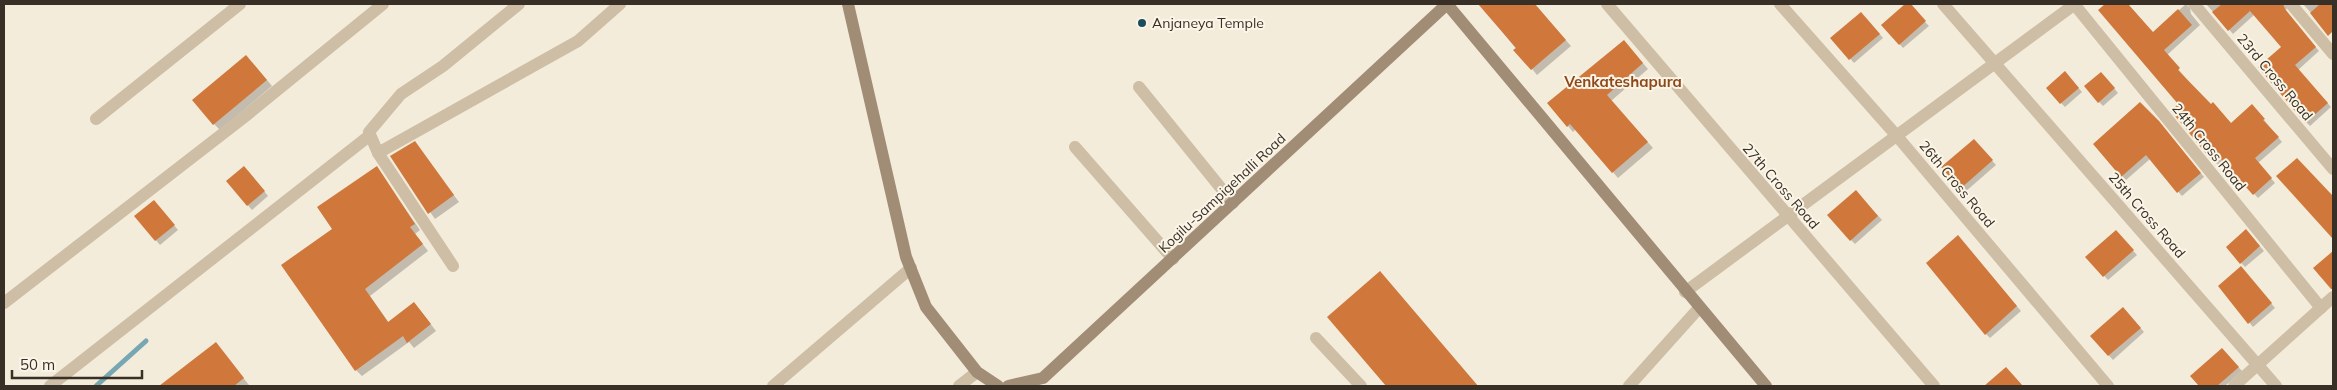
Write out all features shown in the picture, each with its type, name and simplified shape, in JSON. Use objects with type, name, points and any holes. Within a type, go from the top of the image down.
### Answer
[{"type":"street","points":[[96,119],[240,4]]},
{"type":"street","points":[[4,303],[243,118],[383,4]]},
{"type":"street","points":[[50,386],[369,136],[369,132],[400,94],[443,66],[519,4]]},
{"type":"street","points":[[378,153],[578,41],[620,4]]},
{"type":"street","points":[[848,4],[906,257],[926,307],[977,372],[998,386]]},
{"type":"street","points":[[1447,4],[1685,292],[1766,386]]},
{"type":"street","name":"Kogilu-Sampigehalli Road","points":[[1008,386],[1042,378],[1447,4]]},
{"type":"street","name":"27th Cross Road","points":[[1607,4],[1934,386]]},
{"type":"street","name":"26th Cross Road","points":[[1780,4],[1896,135],[2108,386]]},
{"type":"street","name":"25th Cross Road","points":[[1943,4],[2276,386]]},
{"type":"street","points":[[1685,292],[2074,4]]},
{"type":"street","name":"24th Cross Road","points":[[2074,4],[2321,308]]},
{"type":"street","name":"23rd Cross Road","points":[[2194,4],[2333,169]]},
{"type":"street","points":[[2291,4],[2333,54]]},
{"type":"street","points":[[1139,87],[1233,203]]},
{"type":"street","points":[[369,136],[378,153],[453,266]]},
{"type":"street","points":[[1075,147],[1173,259]]},
{"type":"street","points":[[773,386],[911,268]]},
{"type":"street","points":[[2234,386],[2259,366],[2333,298]]},
{"type":"street","points":[[1629,386],[1699,308]]},
{"type":"street","points":[[1316,338],[1361,386]]},
{"type":"street","points":[[959,386],[977,372]]},
{"type":"building","points":[[1478,4],[1535,4],[1566,40],[1531,70],[1513,50],[1516,48]]},
{"type":"building","points":[[1905,4],[1911,4],[1926,21],[1899,45],[1881,25]]},
{"type":"building","points":[[2105,4],[2128,4],[2153,32],[2178,9],[2192,25],[2164,50],[2180,68],[2178,70],[2211,104],[2213,102],[2231,123],[2252,104],[2265,119],[2263,120],[2279,137],[2255,158],[2272,178],[2253,195],[2219,157],[2213,162],[2171,111],[2178,104],[2098,10]]},
{"type":"building","points":[[2222,4],[2283,4],[2316,47],[2295,65],[2328,103],[2305,123],[2258,67],[2281,47],[2250,11],[2228,31],[2212,12]]},
{"type":"building","points":[[2320,4],[2333,4],[2333,31],[2328,36],[2310,13]]},
{"type":"building","points":[[1861,12],[1880,34],[1849,60],[1830,38]]},
{"type":"building","points":[[1624,40],[1643,63],[1607,95],[1648,142],[1612,173],[1570,124],[1567,127],[1547,103]]},
{"type":"building","points":[[246,55],[267,80],[213,125],[192,100]]},
{"type":"building","points":[[2065,71],[2079,88],[2060,104],[2046,88]]},
{"type":"building","points":[[2101,72],[2115,88],[2098,103],[2084,86]]},
{"type":"building","points":[[2140,102],[2159,121],[2201,173],[2177,193],[2146,155],[2121,177],[2093,144]]},
{"type":"building","points":[[1974,139],[1993,160],[1960,189],[1941,167]]},
{"type":"building","points":[[415,141],[454,195],[428,214],[390,156]]},
{"type":"building","points":[[2297,158],[2333,196],[2333,239],[2276,176]]},
{"type":"building","points":[[244,166],[265,191],[247,206],[226,181]]},
{"type":"building","points":[[377,166],[415,224],[410,227],[423,244],[365,289],[388,322],[414,302],[431,324],[407,343],[403,336],[355,371],[281,265],[332,229],[317,207]]},
{"type":"building","points":[[1856,190],[1878,216],[1850,241],[1827,215]]},
{"type":"building","points":[[154,200],[175,225],[155,241],[134,216]]},
{"type":"building","points":[[2246,229],[2260,246],[2240,264],[2226,247]]},
{"type":"building","points":[[2116,230],[2134,250],[2103,277],[2085,257]]},
{"type":"building","points":[[1958,235],[2017,306],[1985,335],[1926,263]]},
{"type":"building","points":[[2333,251],[2333,289],[2331,289],[2313,268]]},
{"type":"building","points":[[2241,266],[2272,303],[2248,324],[2218,286]]},
{"type":"building","points":[[1380,271],[1478,386],[1386,386],[1327,317]]},
{"type":"building","points":[[2123,307],[2141,328],[2108,356],[2090,336]]},
{"type":"building","points":[[216,342],[244,378],[234,386],[159,386]]},
{"type":"building","points":[[2222,348],[2239,367],[2217,386],[2199,386],[2190,376]]},
{"type":"building","points":[[2006,367],[2023,386],[1984,386]]},
{"type":"waterway","points":[[96,386],[146,341]]},
{"type":"place","name":"Anjaneya Temple","points":[[1142,23]]},
{"type":"district","name":"Venkateshapura","points":[[1623,81]]}]
